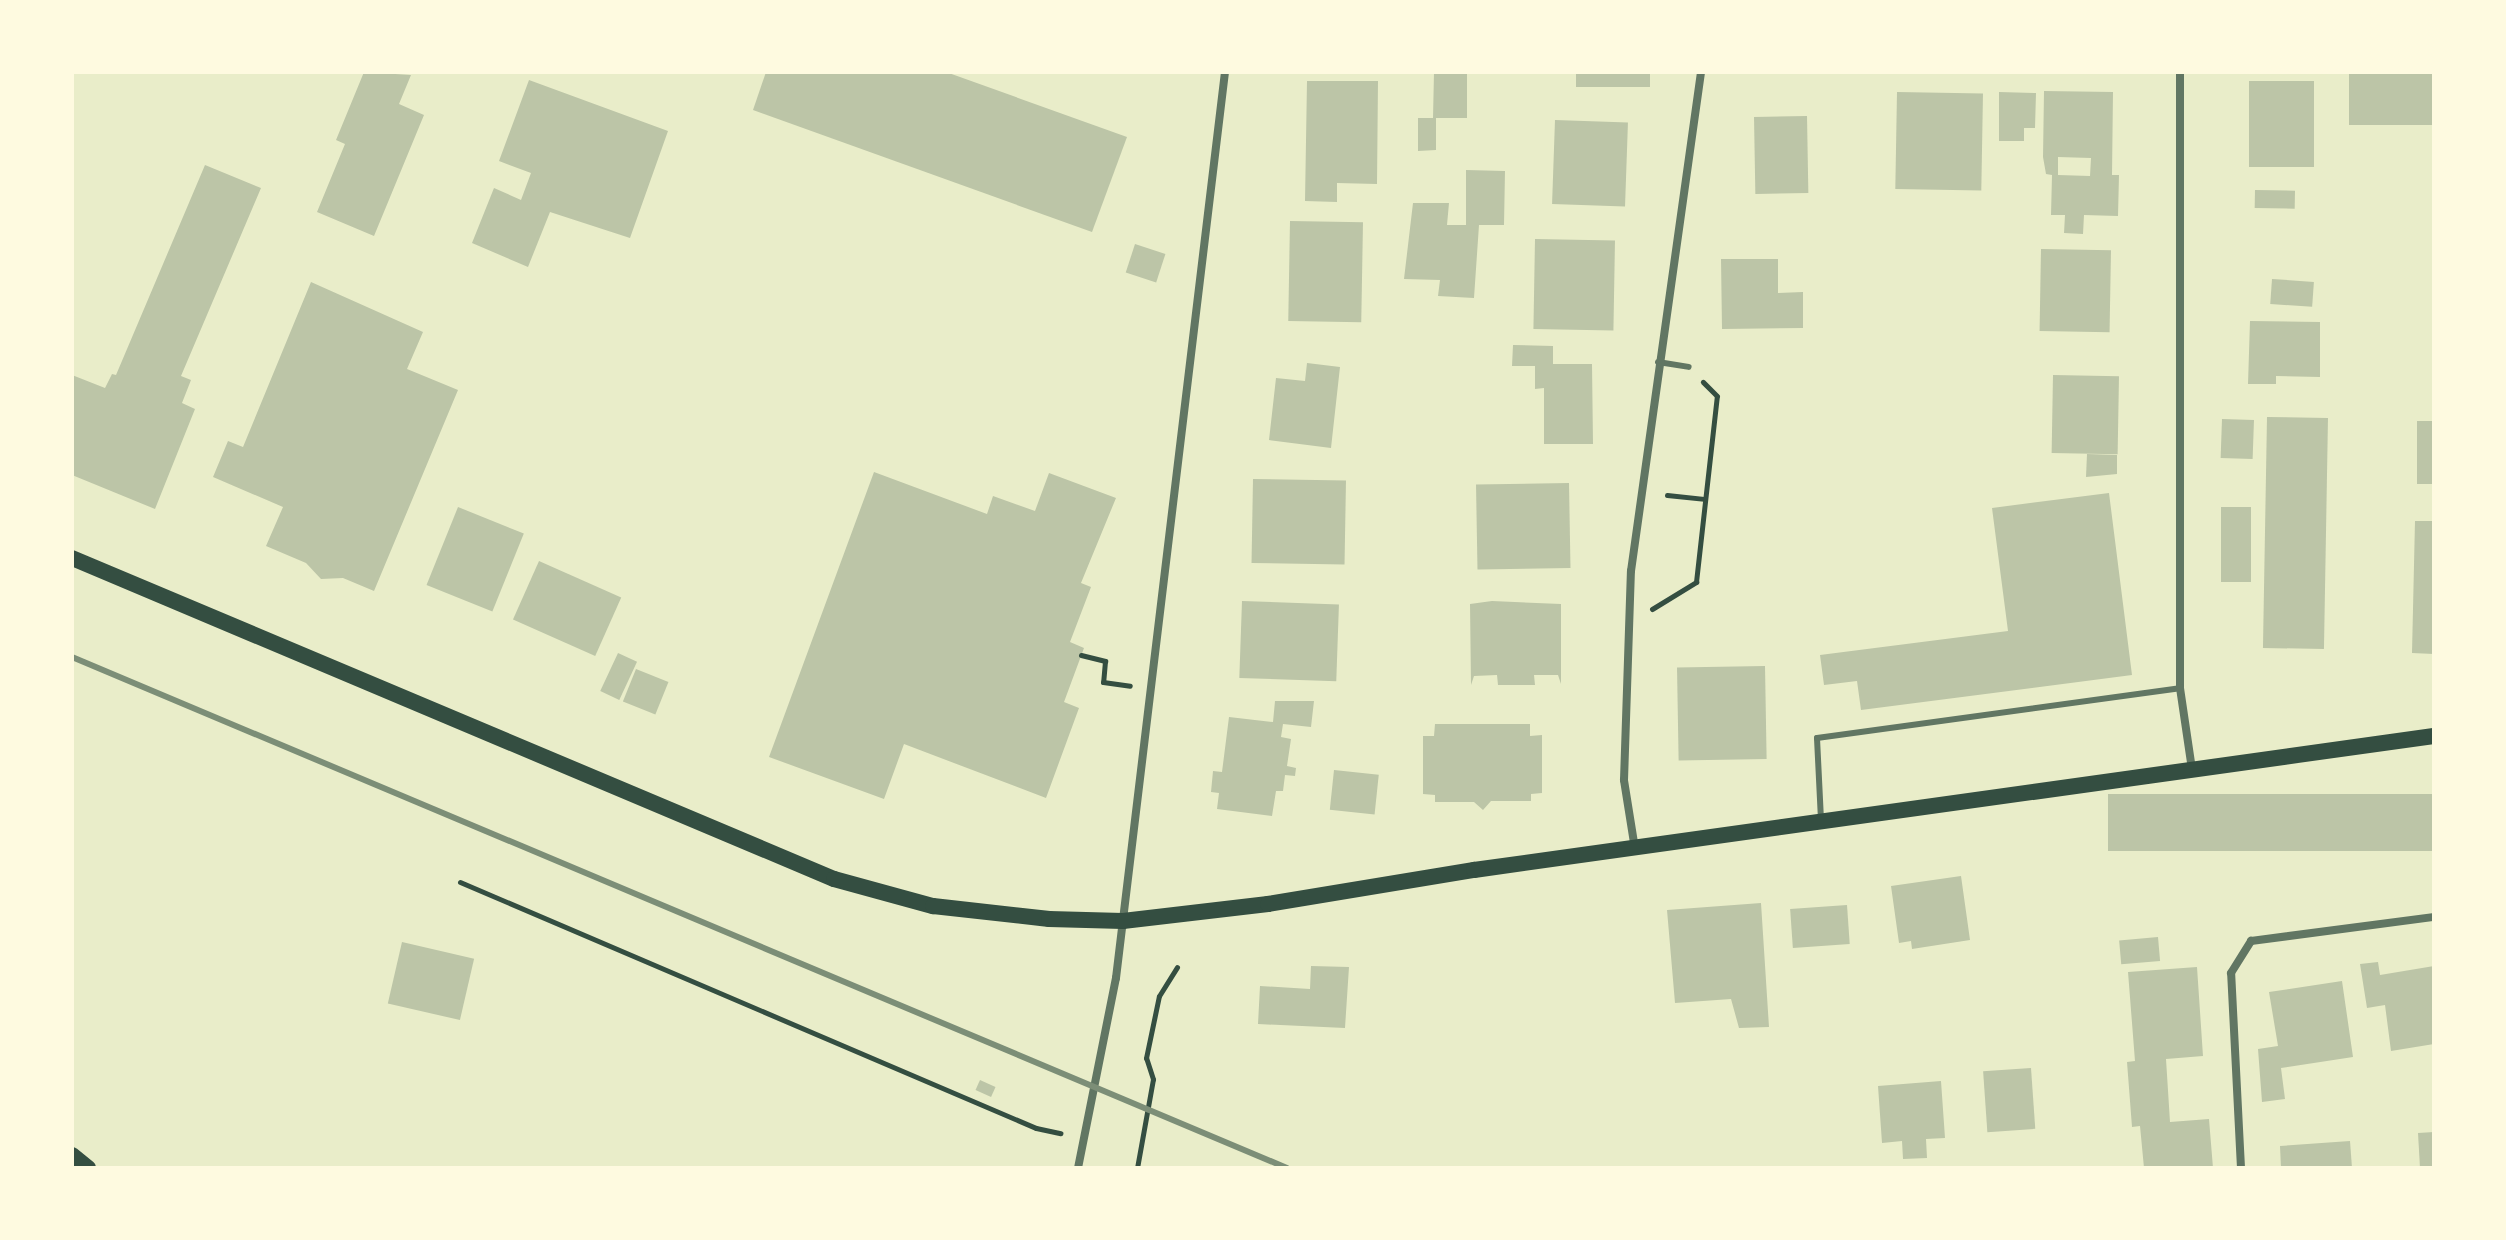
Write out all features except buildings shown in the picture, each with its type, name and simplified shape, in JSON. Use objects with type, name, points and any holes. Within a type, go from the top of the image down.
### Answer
[{"type":"main road","points":[[72,558],[834,879],[933,906],[1049,919],[1123,921],[2434,736]]},
{"type":"main road","points":[[72,1155],[88,1168]]},
{"type":"street","points":[[1078,1168],[1123,921],[1225,72]]},
{"type":"street","points":[[1635,850],[1624,780],[1628,623],[1638,492],[1701,72]]},
{"type":"street","points":[[2180,72],[2180,688],[2192,769]]},
{"type":"street","points":[[2241,1168],[2231,973],[2251,941],[2434,917]]},
{"type":"lane","points":[[1658,362],[1689,367]]},
{"type":"lane","points":[[1822,824],[1817,738],[2180,688]]},
{"type":"path","points":[[1628,623],[1696,582],[1717,396],[1689,367]]},
{"type":"path","points":[[1638,492],[1704,499]]},
{"type":"path","points":[[1081,655],[1105,661],[1103,682]]},
{"type":"path","points":[[460,882],[1036,1128],[1084,1138]]},
{"type":"path","points":[[1137,1168],[1153,1079],[1146,1058],[1159,996],[1177,967]]},
{"type":"railway","points":[[72,657],[1287,1168]]}]
